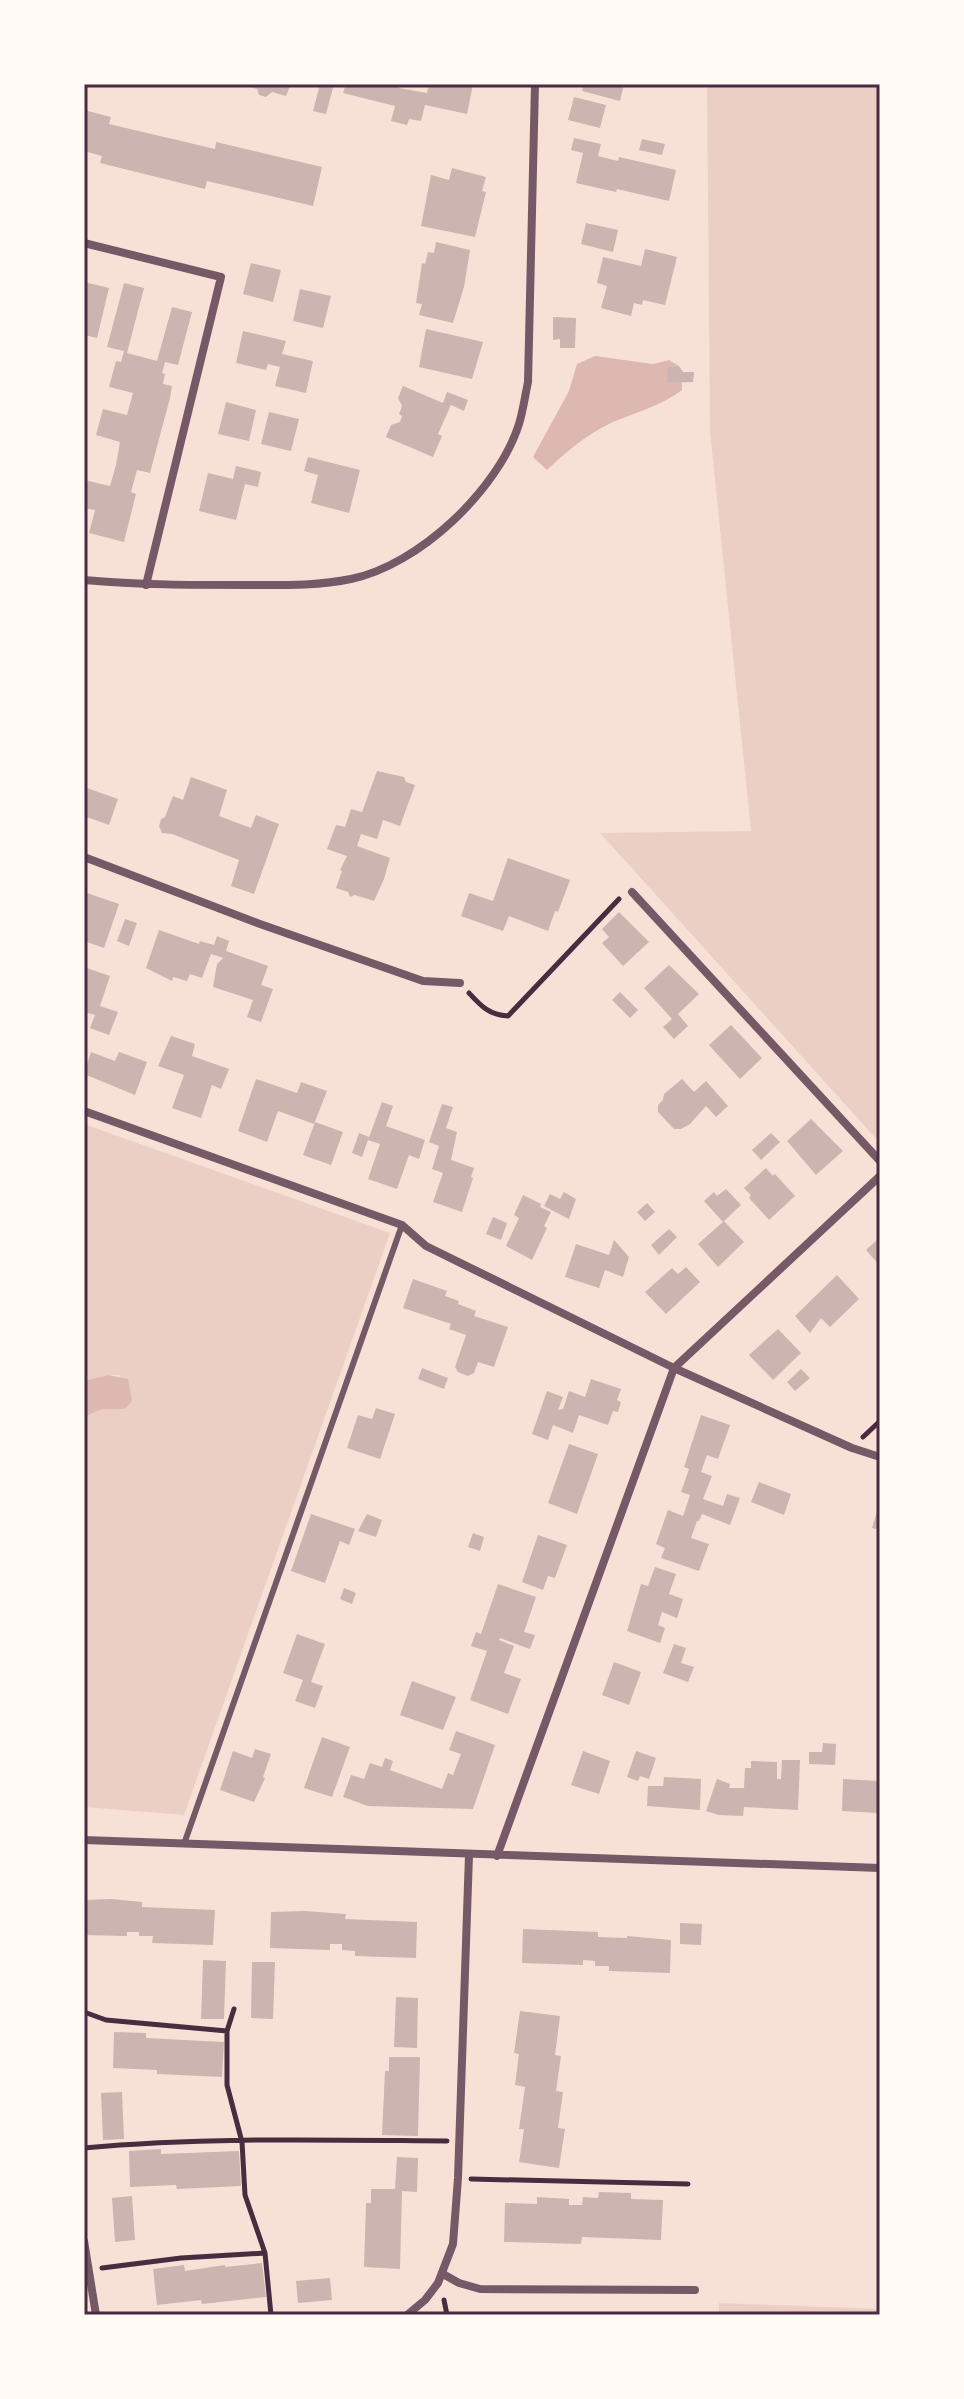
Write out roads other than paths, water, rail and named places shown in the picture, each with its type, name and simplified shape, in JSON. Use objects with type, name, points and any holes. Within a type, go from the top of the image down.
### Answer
[{"type":"street","points":[[84,580],[146,585],[299,584],[353,579],[398,562],[439,536],[470,503],[497,467],[519,426],[528,382],[535,84]]},
{"type":"street","points":[[84,243],[221,277],[146,585]]},
{"type":"street","points":[[84,857],[245,919],[423,981],[460,983]]},
{"type":"street","points":[[632,892],[880,1161]]},
{"type":"street","points":[[84,1111],[402,1225],[426,1246],[674,1368],[852,1448],[880,1457]]},
{"type":"street","points":[[497,1856],[674,1368],[880,1176]]},
{"type":"street","points":[[84,1840],[880,1868]]},
{"type":"street","points":[[407,2315],[425,2300],[443,2274],[453,2244],[460,2142],[469,1855]]},
{"type":"street","points":[[84,2241],[96,2315]]},
{"type":"street","points":[[443,2274],[480,2289],[695,2290]]},
{"type":"lane","points":[[184,1844],[402,1225]]}]
